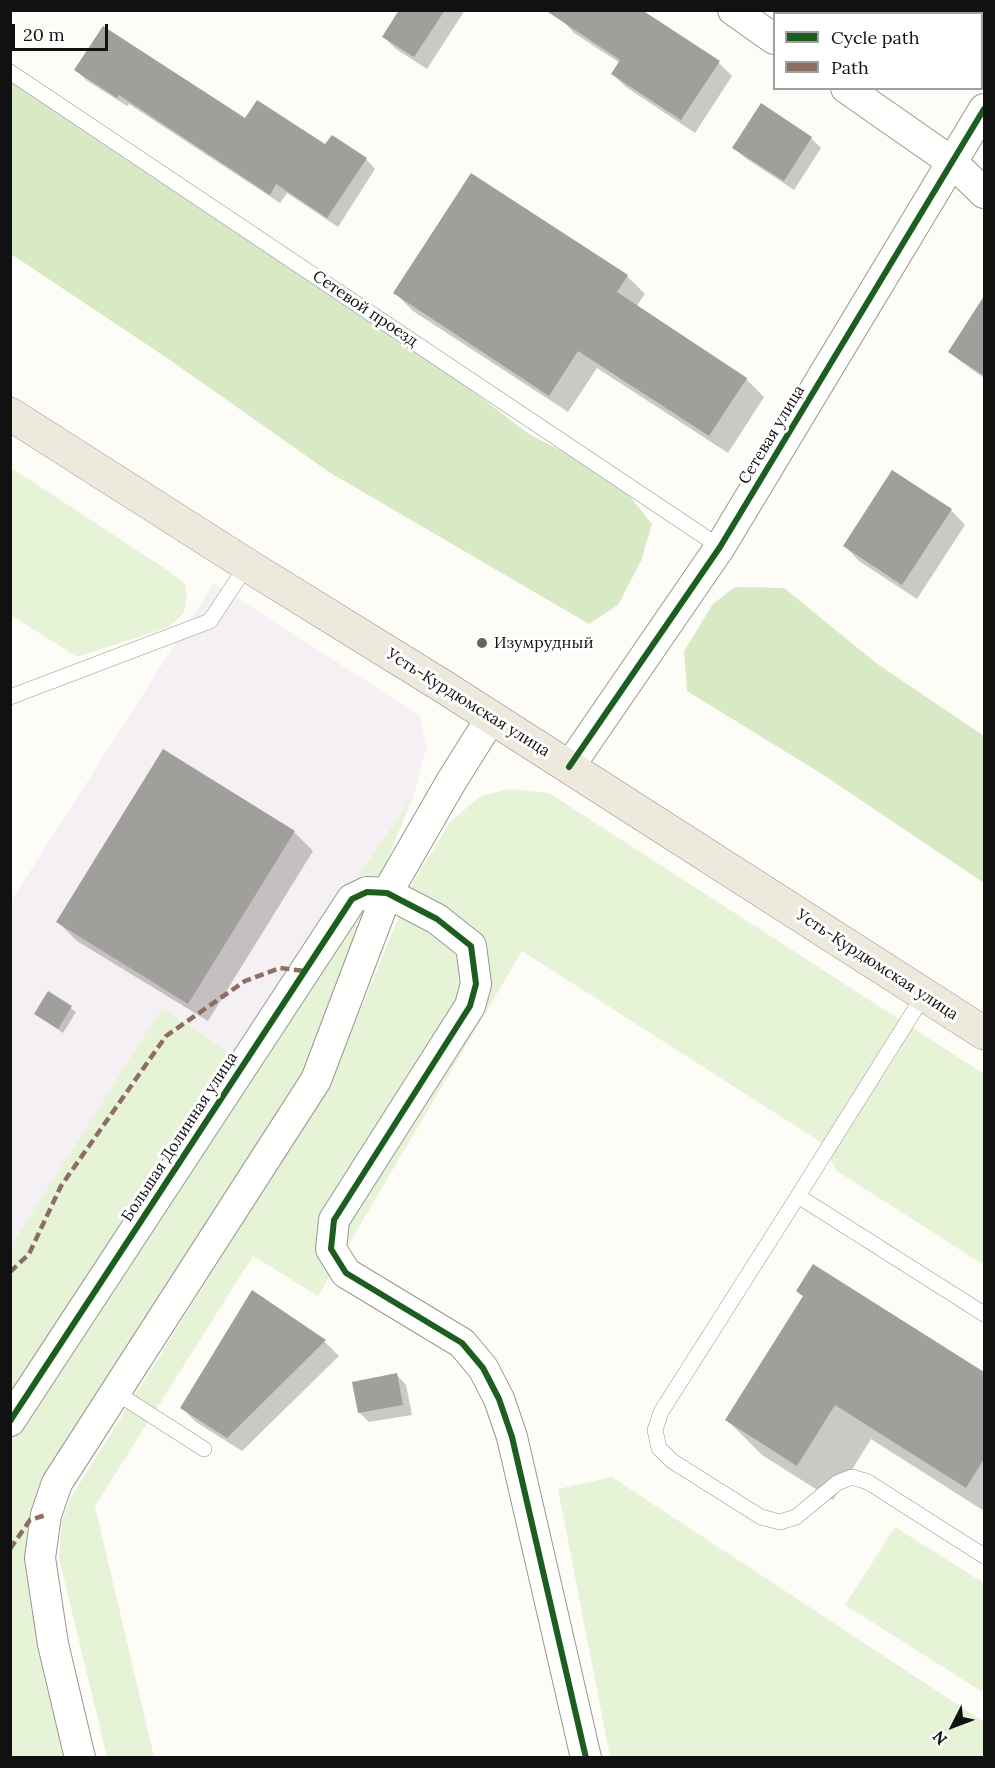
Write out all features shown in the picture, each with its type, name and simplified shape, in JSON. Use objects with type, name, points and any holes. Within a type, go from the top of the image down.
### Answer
[{"type":"main road","name":"Усть-Курдюмская улица","points":[[10,414],[441,685],[984,1033]]},
{"type":"street","points":[[733,10],[773,38]]},
{"type":"street","points":[[849,90],[952,162],[984,193]]},
{"type":"street","name":"Сетевая улица","points":[[569,767],[720,547],[984,109]]},
{"type":"street","points":[[80,1758],[53,1644],[40,1558],[46,1515],[57,1483],[315,1080],[387,893],[491,718]]},
{"type":"street","name":"Большая Долинная улица","points":[[10,1421],[352,899],[367,892],[387,893]]},
{"type":"street","points":[[387,893],[437,919],[471,946],[476,984],[470,1006],[334,1220],[331,1249],[346,1273],[462,1343],[483,1368],[499,1399],[512,1437],[586,1758]]},
{"type":"lane","name":"Сетевой проезд","points":[[10,72],[720,547]]},
{"type":"lane","points":[[10,698],[210,621],[247,565]]},
{"type":"lane","points":[[924,995],[661,1412],[655,1430],[659,1448],[672,1461],[761,1517],[780,1522],[796,1517],[837,1483],[852,1477],[868,1482],[984,1556]]},
{"type":"lane","points":[[798,1196],[984,1314]]},
{"type":"lane","points":[[116,1392],[204,1449]]},
{"type":"shaded area","points":[[214,583],[419,715],[427,746],[414,794],[235,1056],[162,1008],[11,1248],[11,901]]},
{"type":"green space","points":[[10,80],[436,363],[529,434],[600,471],[627,493],[652,524],[641,561],[618,605],[589,624],[329,472],[170,360],[11,254]]},
{"type":"green space","points":[[10,467],[185,584],[187,596],[184,613],[169,627],[77,657],[11,615]]},
{"type":"green space","points":[[735,587],[784,588],[876,663],[984,736],[984,883],[822,774],[687,691],[684,651],[713,604]]},
{"type":"green space","points":[[509,789],[549,793],[984,1074],[984,1265],[837,1171],[819,1141],[522,951],[318,1296],[253,1256],[95,1506],[154,1757],[107,1757],[59,1558],[62,1521],[71,1497],[328,1088],[415,878],[451,821],[481,796]]},
{"type":"green space","points":[[414,794],[300,1078],[46,1482],[66,1757],[11,1757],[10,1248],[162,1008],[235,1056]]},
{"type":"green space","points":[[612,1477],[984,1722],[984,1757],[610,1757],[558,1489]]},
{"type":"green space","points":[[895,1527],[984,1583],[984,1693],[845,1605]]},
{"type":"building","points":[[399,10],[445,10],[414,57],[382,37]]},
{"type":"building","points":[[545,10],[642,10],[720,61],[681,120],[611,74],[620,60]]},
{"type":"building","points":[[103,26],[245,118],[257,100],[325,144],[332,135],[367,158],[327,218],[276,184],[270,195],[119,95],[117,98],[74,70]]},
{"type":"building","points":[[761,103],[812,137],[784,181],[732,148]]},
{"type":"building","points":[[471,173],[628,275],[617,292],[747,378],[709,436],[578,351],[549,396],[393,293]]},
{"type":"building","points":[[984,296],[984,376],[948,352]]},
{"type":"building","points":[[892,470],[952,509],[902,585],[843,546]]},
{"type":"building","points":[[163,749],[295,831],[188,1004],[56,922]]},
{"type":"building","points":[[48,991],[72,1006],[58,1029],[34,1014]]},
{"type":"building","points":[[813,1264],[984,1372],[984,1459],[966,1488],[835,1405],[797,1466],[725,1420],[803,1296],[796,1291]]},
{"type":"building","points":[[252,1290],[326,1340],[227,1438],[180,1408]]},
{"type":"building","points":[[397,1373],[403,1405],[358,1413],[352,1382]]},
{"type":"marked path","points":[[10,1272],[29,1254],[61,1186],[166,1036],[245,981],[280,968],[305,971]]},
{"type":"marked path","points":[[10,1549],[30,1520],[46,1515]]},
{"type":"cycle path","points":[[569,767],[720,547],[984,109]]},
{"type":"cycle path","points":[[10,1421],[352,899],[367,892],[387,893],[437,919],[471,946],[476,984],[470,1006],[334,1220],[331,1249],[346,1273],[462,1343],[483,1368],[499,1399],[512,1437],[586,1758]]},
{"type":"place","name":"Изумрудный","points":[[482,643]]}]
